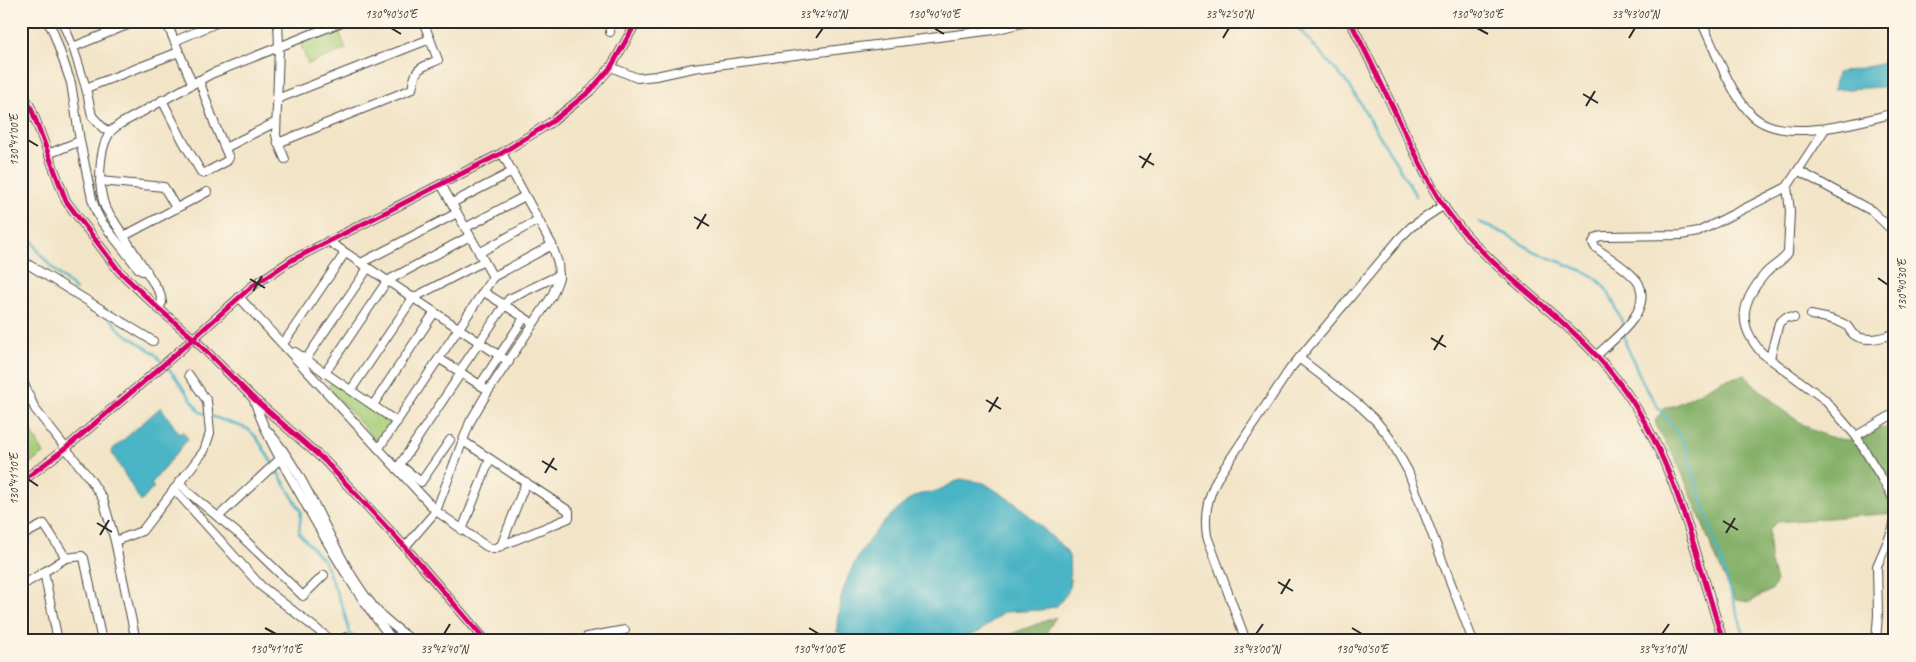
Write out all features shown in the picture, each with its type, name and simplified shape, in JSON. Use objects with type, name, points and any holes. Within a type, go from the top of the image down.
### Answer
[{"type":"street","points":[[47,21],[53,31],[71,83],[80,142],[96,211],[101,221],[138,268],[142,271],[147,271]]},
{"type":"street","points":[[62,21],[73,47],[86,88],[92,116],[104,129],[110,132]]},
{"type":"street","points":[[73,47],[137,21]]},
{"type":"street","points":[[162,100],[201,172],[205,173],[230,158],[196,81],[179,52],[166,21]]},
{"type":"street","points":[[175,41],[212,23],[221,21]]},
{"type":"street","points":[[278,21],[276,135],[284,159]]},
{"type":"street","points":[[159,309],[162,302],[160,293],[105,207],[101,196],[100,181],[105,142],[110,132],[196,81],[334,23],[344,21]]},
{"type":"street","points":[[278,143],[412,89],[415,73],[420,68],[438,60],[424,21]]},
{"type":"street","points":[[609,21],[610,32]]},
{"type":"street","points":[[21,482],[66,448],[265,277],[292,260],[502,153],[571,109],[611,67],[636,21]]},
{"type":"street","points":[[611,67],[637,78],[656,76],[693,68],[994,30],[1030,21]]},
{"type":"street","points":[[1350,21],[1431,185],[1452,218],[1484,252],[1576,335],[1617,379],[1634,404],[1655,444],[1674,488],[1723,641]]},
{"type":"street","points":[[1701,21],[1738,98],[1750,114],[1778,129],[1825,129],[1895,114]]},
{"type":"street","points":[[277,99],[430,39]]},
{"type":"street","points":[[86,88],[179,52]]},
{"type":"street","points":[[21,90],[31,108],[66,201],[119,271],[193,338],[253,398],[325,460],[405,547],[486,641]]},
{"type":"street","points":[[225,148],[276,122]]},
{"type":"street","points":[[1596,356],[1632,321],[1640,305],[1640,295],[1638,284],[1630,275],[1595,247],[1594,239],[1598,236],[1681,235],[1698,232],[1787,187],[1825,129]]},
{"type":"street","points":[[48,154],[80,142]]},
{"type":"street","points":[[405,547],[436,511],[470,422],[488,391],[552,296],[559,275],[558,263],[552,246],[502,153]]},
{"type":"street","points":[[1799,171],[1872,211],[1895,233]]},
{"type":"street","points":[[452,204],[512,172]]},
{"type":"street","points":[[100,181],[164,187],[176,208]]},
{"type":"street","points":[[441,184],[493,277]]},
{"type":"street","points":[[1787,187],[1790,211],[1788,253],[1765,274],[1746,302],[1744,320],[1754,344],[1824,399],[1856,436],[1890,492],[1894,502],[1893,530],[1877,566],[1878,615],[1876,641]]},
{"type":"street","points":[[124,236],[207,192]]},
{"type":"street","points":[[465,228],[525,196]]},
{"type":"street","points":[[1246,641],[1207,536],[1205,522],[1209,495],[1217,479],[1290,369],[1400,238],[1418,222],[1444,206]]},
{"type":"street","points":[[306,359],[364,266],[457,213]]},
{"type":"street","points":[[479,253],[538,220]]},
{"type":"street","points":[[325,373],[388,281],[470,236]]},
{"type":"street","points":[[328,242],[509,362]]},
{"type":"street","points":[[379,448],[460,330],[493,277],[552,246]]},
{"type":"street","points":[[283,344],[345,253]]},
{"type":"street","points":[[21,260],[153,340]]},
{"type":"street","points":[[350,390],[413,298],[484,261]]},
{"type":"street","points":[[398,467],[508,299],[559,275]]},
{"type":"street","points":[[484,292],[534,324]]},
{"type":"street","points":[[239,298],[398,467],[436,511],[462,530],[493,549],[569,518],[569,511],[463,441]]},
{"type":"street","points":[[373,405],[434,312]]},
{"type":"street","points":[[1811,316],[1846,325],[1853,334],[1860,338],[1884,338],[1895,333]]},
{"type":"street","points":[[1770,358],[1779,323],[1786,317],[1794,318]]},
{"type":"street","points":[[480,385],[524,318]]},
{"type":"street","points":[[283,344],[397,422]]},
{"type":"street","points":[[1299,358],[1358,404],[1389,437],[1408,471],[1473,641]]},
{"type":"street","points":[[440,359],[488,391]]},
{"type":"street","points":[[115,541],[142,531],[150,523],[204,451],[210,433],[207,401],[189,374]]},
{"type":"street","points":[[21,377],[36,409],[98,489],[105,504],[115,541],[136,641]]},
{"type":"street","points":[[253,398],[262,423],[280,459],[352,587],[394,641]]},
{"type":"street","points":[[1856,436],[1895,414]]},
{"type":"street","points":[[262,423],[291,460],[353,577],[372,606],[413,641]]},
{"type":"street","points":[[398,467],[421,482],[450,440]]},
{"type":"street","points":[[218,517],[280,459]]},
{"type":"street","points":[[462,530],[490,459]]},
{"type":"street","points":[[179,482],[241,536],[303,596],[324,575]]},
{"type":"street","points":[[500,546],[526,482]]},
{"type":"street","points":[[174,489],[236,561],[261,586],[332,641]]},
{"type":"street","points":[[21,536],[44,524],[66,558]]},
{"type":"street","points":[[21,586],[66,558],[82,556],[102,641]]},
{"type":"street","points":[[44,572],[58,641]]},
{"type":"street","points":[[587,641],[587,637],[625,630]]},
{"type":"green space","points":[[338,28],[346,49],[308,64],[300,43]]},
{"type":"green space","points":[[1744,375],[1781,409],[1810,429],[1826,436],[1841,439],[1857,439],[1881,427],[1895,430],[1895,513],[1776,522],[1769,531],[1770,559],[1776,582],[1773,589],[1750,602],[1736,600],[1727,583],[1675,458],[1655,421],[1664,408],[1676,405],[1723,380]]},
{"type":"green space","points":[[332,381],[391,423],[378,442],[328,388]]},
{"type":"green space","points":[[21,411],[44,454],[21,469]]},
{"type":"green space","points":[[1056,617],[1041,641],[992,641]]},
{"type":"water","points":[[1895,50],[1895,83],[1883,87],[1833,90],[1837,73],[1881,64]]},
{"type":"water","points":[[161,407],[179,434],[183,432],[188,439],[151,484],[154,487],[141,502],[112,453],[113,449]]},
{"type":"water","points":[[961,479],[984,483],[1018,505],[1065,549],[1069,556],[1070,581],[1068,592],[1057,606],[1041,610],[1004,612],[979,632],[962,639],[851,639],[837,632],[838,612],[843,592],[859,555],[871,538],[884,522],[915,496],[937,491]]},
{"type":"waterway","points":[[1292,21],[1349,85],[1416,196]]},
{"type":"waterway","points":[[21,206],[28,232],[40,253],[47,263],[76,290]]},
{"type":"waterway","points":[[1479,222],[1508,235],[1533,251],[1594,277],[1610,296],[1624,328]]},
{"type":"waterway","points":[[109,317],[121,331],[154,353],[173,374],[200,412],[206,414]]},
{"type":"waterway","points":[[1624,333],[1626,344],[1642,381],[1656,404],[1684,442],[1746,641]]},
{"type":"waterway","points":[[211,416],[248,429],[257,438],[301,511],[299,533],[324,561],[343,608],[350,634],[367,641]]},
{"type":"cycle path","points":[[21,482],[66,448],[251,287],[292,260],[502,153],[553,121],[590,91],[611,67],[637,21]]},
{"type":"cycle path","points":[[1350,21],[1428,178],[1447,211],[1492,261],[1578,337],[1617,380],[1637,408],[1668,471],[1681,505],[1723,641]]},
{"type":"cycle path","points":[[21,90],[31,108],[66,201],[119,271],[193,338],[253,398],[325,461],[405,547],[486,641]]}]
